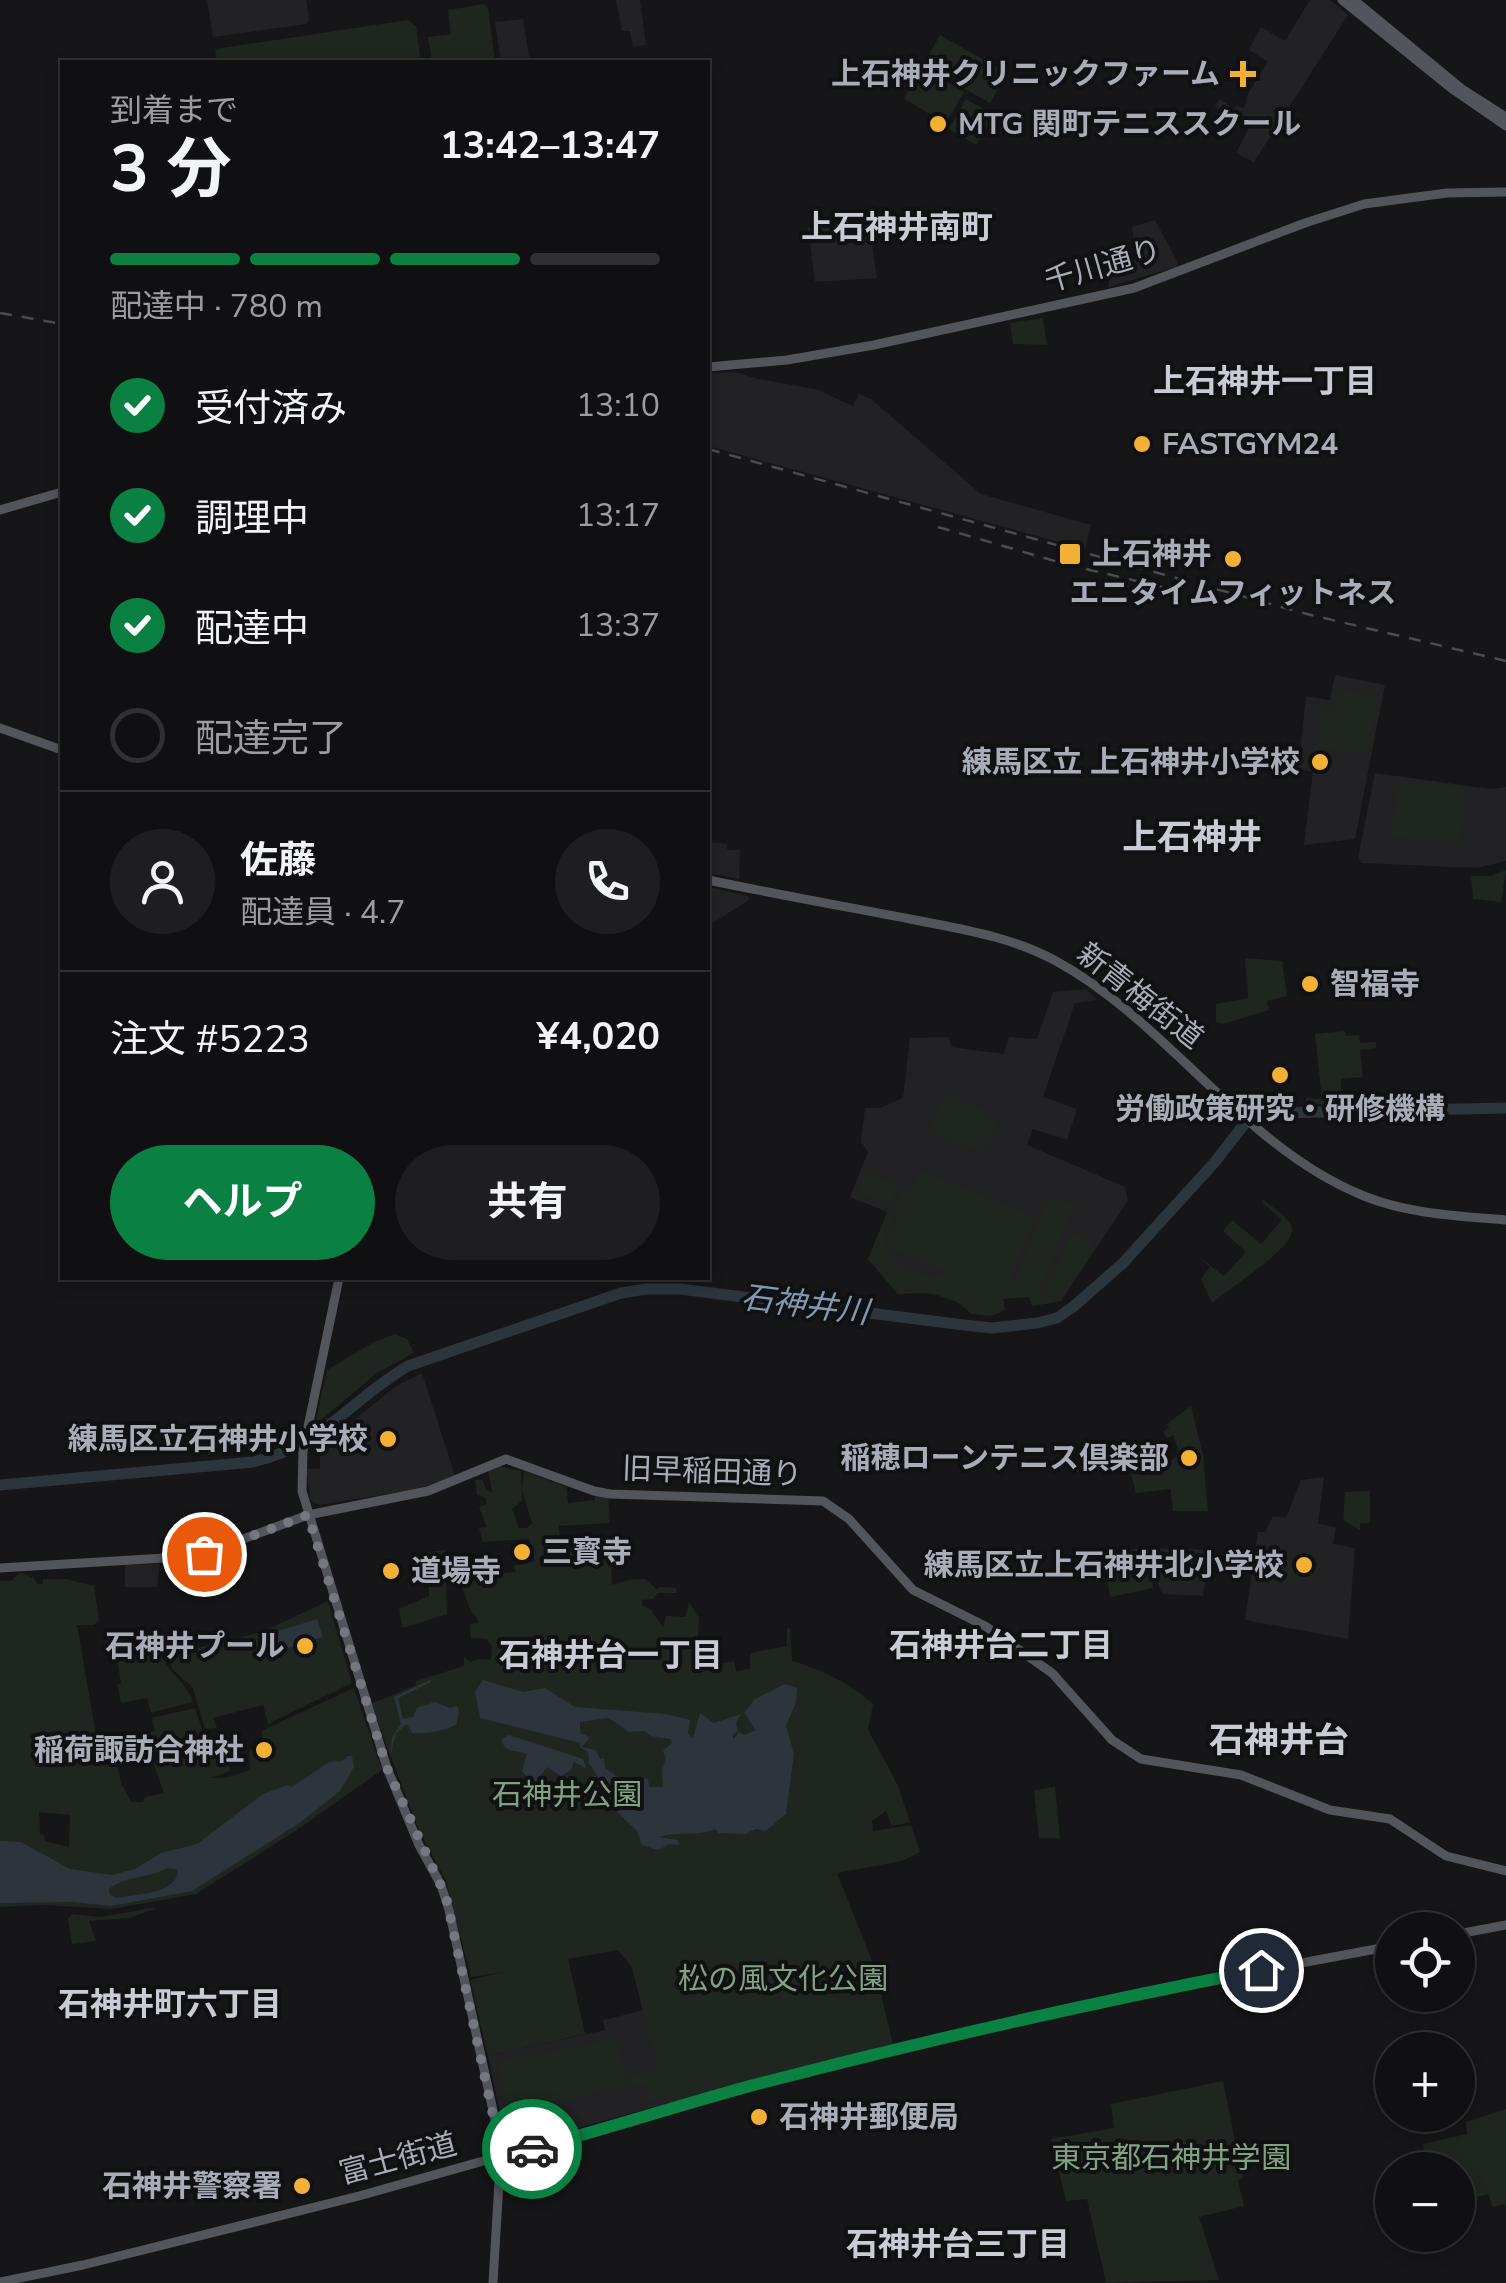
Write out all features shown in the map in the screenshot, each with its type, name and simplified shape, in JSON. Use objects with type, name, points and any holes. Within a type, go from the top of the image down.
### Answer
[{"type":"main road","points":[[1342,0],[1441,81],[1506,126]]},
{"type":"main road","points":[[1354,0],[1462,89],[1506,116]]},
{"type":"main road","name":"千川通り","points":[[710,367],[787,360],[874,345],[1134,288],[1284,230],[1364,204],[1447,193],[1506,192]]},
{"type":"main road","points":[[0,510],[60,493]]},
{"type":"main road","points":[[0,728],[60,749]]},
{"type":"main road","name":"新青梅街道","points":[[710,880],[993,936],[1042,954],[1103,993],[1273,1140],[1320,1174],[1364,1196],[1405,1208],[1506,1220]]},
{"type":"main road","points":[[338,1280],[306,1432],[300,1483],[387,1768],[446,1897],[502,2157],[493,2283]]},
{"type":"main road","name":"旧早稲田通り","points":[[0,1568],[191,1557],[308,1515],[415,1494],[506,1459],[594,1492],[824,1501],[849,1519],[912,1590],[985,1626],[1039,1663],[1056,1676],[1112,1740],[1141,1759],[1241,1775],[1330,1810],[1390,1820],[1446,1856],[1506,1871]]},
{"type":"main road","points":[[1475,1931],[1506,1926]]},
{"type":"main road","name":"富士街道","points":[[0,2282],[83,2265],[502,2157],[735,2090],[921,2043],[1147,1992],[1375,1949]]},
{"type":"shaded area","points":[[207,0],[306,0],[309,20],[306,24],[213,37]]},
{"type":"shaded area","points":[[616,0],[640,0],[646,45],[633,47],[630,31],[622,31]]},
{"type":"shaded area","points":[[1310,0],[1330,0],[1348,15],[1254,162],[1236,153],[1250,126],[1215,106],[1220,99],[1234,109],[1244,108],[1268,62],[1249,50],[1261,27],[1285,41]]},
{"type":"shaded area","points":[[523,19],[530,60],[501,60],[495,22]]},
{"type":"shaded area","points":[[1155,220],[1178,263],[1176,267],[1109,287],[1107,264],[1136,259],[1132,227]]},
{"type":"shaded area","points":[[869,223],[877,278],[815,282],[808,227]]},
{"type":"shaded area","points":[[735,372],[816,389],[853,406],[859,394],[871,399],[981,494],[1091,525],[1085,549],[710,447],[710,373]]},
{"type":"shaded area","name":"練馬区立 上石神井小学校","points":[[1335,675],[1385,685],[1355,839],[1304,845],[1313,771],[1269,769],[1269,753],[1300,754],[1306,696],[1330,700]]},
{"type":"shaded area","points":[[1375,773],[1490,789],[1506,787],[1506,861],[1476,868],[1362,863],[1358,858]]},
{"type":"shaded area","points":[[710,842],[727,844],[727,850],[740,850],[739,879],[710,873]]},
{"type":"shaded area","points":[[710,887],[748,896],[749,900],[711,924]]},
{"type":"shaded area","points":[[1086,989],[1097,1000],[1075,1003],[1043,1097],[1077,1109],[1067,1140],[1033,1129],[1027,1145],[1125,1187],[1128,1201],[1061,1301],[1032,1306],[1029,1297],[985,1298],[971,1314],[962,1304],[929,1292],[898,1294],[868,1259],[887,1212],[850,1197],[868,1152],[861,1142],[865,1108],[880,1108],[903,1098],[910,1038],[949,1037],[951,1047],[1004,1054],[1009,1037],[1037,1039],[1053,992]]},
{"type":"shaded area","name":"練馬区立石神井小学校","points":[[422,1373],[455,1476],[418,1489],[319,1505],[310,1500],[307,1469],[320,1469],[320,1448],[396,1386]]},
{"type":"shaded area","name":"練馬区立上石神井北小学校","points":[[1324,1477],[1318,1524],[1336,1527],[1333,1544],[1355,1548],[1348,1639],[1245,1620],[1258,1532],[1265,1532],[1273,1516],[1286,1518],[1301,1480]]},
{"type":"shaded area","points":[[1154,1548],[1210,1550],[1203,1596],[1162,1594],[1154,1573]]},
{"type":"shaded area","points":[[160,1564],[157,1587],[125,1587],[125,1565]]},
{"type":"shaded area","points":[[317,1619],[323,1637],[278,1651],[272,1633]]},
{"type":"shaded area","points":[[430,1680],[398,1698],[403,1719],[413,1717],[417,1708],[435,1702],[450,1708],[457,1706],[457,1724],[412,1733],[407,1724],[396,1733],[390,1757],[392,1738],[401,1724],[394,1697]]},
{"type":"shaded area","points":[[483,1680],[523,1692],[545,1688],[575,1707],[666,1714],[690,1720],[688,1733],[693,1738],[700,1713],[714,1723],[741,1714],[736,1723],[738,1731],[732,1735],[734,1739],[739,1732],[744,1735],[756,1730],[744,1713],[755,1699],[785,1684],[797,1688],[786,1726],[794,1754],[786,1814],[766,1831],[719,1833],[715,1829],[659,1837],[677,1840],[680,1845],[670,1844],[658,1850],[642,1845],[637,1831],[612,1807],[606,1789],[589,1763],[588,1752],[580,1747],[580,1743],[480,1718],[475,1691]],"holes":[[[609,1718],[629,1732],[644,1731],[672,1743],[663,1751],[663,1787],[649,1787],[648,1779],[638,1779],[639,1786],[628,1797],[614,1774],[605,1768],[604,1758],[600,1759],[596,1750],[582,1747],[590,1737],[580,1733],[580,1722]]]},
{"type":"shaded area","points":[[509,1735],[583,1759],[586,1768],[574,1762],[571,1770],[561,1776],[547,1767],[538,1779],[578,1805],[534,1785],[522,1771],[527,1754],[504,1747],[502,1738]]},
{"type":"shaded area","points":[[352,1756],[354,1767],[340,1791],[298,1824],[192,1891],[111,1906],[0,1903],[0,1841],[21,1842],[70,1869],[112,1875],[135,1869],[161,1853],[197,1844],[263,1794],[292,1787],[329,1762]],"holes":[[[176,1869],[174,1881],[160,1890],[117,1898],[110,1895],[109,1889],[123,1881]]]},
{"type":"shaded area","points":[[645,2010],[668,2103],[507,2145],[488,2056],[605,2030],[603,2020]]},
{"type":"shaded area","points":[[546,2151],[552,2196],[538,2198],[535,2176],[522,2178],[521,2159]]},
{"type":"green space","points":[[484,4],[488,8],[495,60],[432,60],[428,37],[451,34],[448,10]]},
{"type":"green space","points":[[408,20],[416,26],[421,60],[217,60],[215,49]]},
{"type":"green space","points":[[940,35],[1007,73],[990,103],[923,65]]},
{"type":"green space","points":[[922,67],[964,92],[946,123],[904,99]]},
{"type":"green space","points":[[966,99],[994,115],[976,145],[949,129]]},
{"type":"green space","points":[[1043,318],[1047,345],[1013,344],[1010,323]]},
{"type":"green space","points":[[1343,689],[1378,697],[1367,754],[1319,748],[1322,708],[1332,709]]},
{"type":"green space","points":[[1399,780],[1462,786],[1460,842],[1390,837]]},
{"type":"green space","points":[[1506,870],[1501,902],[1473,899],[1471,876],[1491,876]]},
{"type":"green space","points":[[1245,958],[1282,961],[1287,996],[1267,1001],[1269,1010],[1223,1024],[1216,1022],[1216,1004],[1248,998]]},
{"type":"green space","points":[[1345,1031],[1346,1036],[1359,1035],[1360,1043],[1376,1042],[1376,1048],[1360,1050],[1363,1077],[1341,1079],[1341,1103],[1306,1105],[1306,1098],[1322,1099],[1315,1034]]},
{"type":"green space","points":[[945,1093],[984,1109],[982,1115],[998,1121],[985,1154],[929,1132]]},
{"type":"green space","points":[[920,1170],[1035,1216],[1010,1281],[1014,1283],[1050,1194],[1074,1204],[1039,1292],[1057,1302],[1032,1306],[1029,1297],[1003,1299],[1005,1310],[991,1316],[971,1314],[955,1301],[938,1295],[898,1294],[868,1259],[888,1212],[895,1215],[884,1241],[894,1258],[919,1274],[949,1273],[891,1249],[887,1241],[899,1213],[894,1210],[902,1191],[910,1194]]},
{"type":"green space","points":[[867,1172],[897,1185],[891,1205],[857,1192]]},
{"type":"green space","points":[[1263,1200],[1288,1220],[1292,1228],[1290,1237],[1272,1257],[1212,1303],[1201,1279],[1210,1267],[1199,1257],[1224,1276],[1246,1252],[1223,1231],[1232,1220],[1261,1244],[1282,1220]]},
{"type":"green space","points":[[1071,1233],[1094,1242],[1091,1245],[1095,1248],[1060,1298],[1046,1292]]},
{"type":"green space","points":[[395,1334],[407,1339],[414,1353],[377,1373],[315,1425],[327,1370]]},
{"type":"green space","name":"稲穂ローンテニス倶楽部","points":[[1191,1406],[1203,1455],[1208,1511],[1173,1511],[1170,1489],[1136,1493],[1130,1469],[1144,1461],[1148,1468],[1162,1466],[1179,1455],[1174,1435],[1167,1438],[1163,1432],[1169,1428],[1167,1424]]},
{"type":"green space","points":[[498,1466],[521,1471],[522,1501],[512,1509],[519,1528],[532,1523],[522,1491],[524,1471],[566,1487],[568,1503],[608,1497],[610,1523],[559,1526],[561,1547],[579,1546],[582,1563],[611,1555],[612,1585],[646,1579],[657,1590],[676,1588],[677,1593],[658,1593],[653,1599],[642,1600],[642,1605],[651,1610],[663,1627],[666,1616],[685,1617],[689,1602],[699,1618],[698,1636],[704,1646],[700,1667],[734,1661],[736,1671],[750,1669],[750,1653],[787,1646],[787,1628],[792,1661],[835,1678],[873,1704],[868,1729],[898,1786],[910,1822],[892,1826],[886,1811],[872,1821],[873,1831],[911,1825],[920,1852],[902,1861],[837,1873],[875,1968],[893,2045],[669,2103],[661,2098],[649,2103],[645,2085],[633,2086],[631,2076],[657,2069],[632,1967],[618,1950],[568,1959],[585,2034],[488,2056],[470,1980],[503,1972],[471,1977],[446,1881],[418,1828],[371,1704],[416,1685],[416,1681],[464,1666],[464,1657],[470,1662],[491,1660],[492,1647],[487,1639],[471,1638],[470,1624],[478,1623],[477,1617],[471,1612],[461,1583],[475,1580],[475,1575],[516,1572],[514,1566],[535,1561],[529,1539],[483,1542],[479,1528],[487,1527],[479,1507],[487,1504],[485,1497],[477,1495],[475,1480],[482,1479],[492,1493],[488,1469]]},
{"type":"green space","points":[[1370,1491],[1370,1523],[1360,1523],[1360,1530],[1343,1520],[1345,1492]]},
{"type":"green space","points":[[1148,1547],[1153,1588],[1110,1597],[1106,1572],[1085,1574],[1082,1557]]},
{"type":"green space","points":[[445,1550],[447,1614],[403,1628],[399,1609],[429,1596],[427,1552]]},
{"type":"green space","points":[[1263,1557],[1301,1564],[1297,1586],[1256,1579]]},
{"type":"green space","points":[[20,1573],[34,1578],[37,1584],[43,1584],[43,1579],[66,1579],[94,1586],[99,1620],[94,1625],[77,1625],[98,1746],[111,1744],[131,1802],[143,1802],[145,1797],[164,1793],[143,1735],[155,1731],[152,1718],[195,1708],[209,1749],[226,1745],[230,1771],[211,1778],[225,1778],[250,1770],[252,1749],[256,1749],[259,1757],[270,1753],[261,1734],[263,1730],[354,1688],[382,1770],[196,1894],[112,1909],[0,1907],[0,1581],[11,1581]],"holes":[[[39,1812],[70,1815],[69,1847],[45,1841],[40,1834]]]},
{"type":"green space","points":[[328,1601],[352,1683],[268,1724],[263,1705],[213,1718],[217,1728],[205,1729],[193,1688],[172,1669],[169,1655],[262,1632]]},
{"type":"green space","points":[[160,1652],[193,1702],[151,1713],[147,1698],[121,1703],[117,1658]]},
{"type":"green space","points":[[1055,1787],[1060,1838],[1039,1838],[1034,1790]]},
{"type":"green space","points":[[156,1908],[130,1918],[89,1921],[96,1941],[72,1944],[68,1919],[72,1914],[100,1917]]},
{"type":"green space","points":[[612,2040],[618,2044],[628,2085],[509,2114],[497,2061]]},
{"type":"green space","name":"東京都石神井学園","points":[[1223,2081],[1243,2178],[1238,2180],[1244,2206],[1199,2217],[1219,2280],[1106,2283],[1087,2199],[1066,2201],[1051,2139],[1114,2128],[1111,2104]]},
{"type":"green space","points":[[1506,2109],[1506,2208],[1505,2204],[1493,2207],[1488,2194],[1475,2197],[1475,2152],[1425,2152],[1423,2144],[1475,2132],[1475,2119]]},
{"type":"waterway","name":"石神井川","points":[[0,1485],[253,1462],[299,1445],[408,1366],[621,1293],[646,1289],[680,1289],[992,1328],[1057,1318],[1123,1263],[1246,1122],[1279,1113],[1506,1108]]},
{"type":"railway","points":[[0,313],[60,324]]},
{"type":"railway","points":[[710,450],[1307,614],[1506,661]]},
{"type":"railway","points":[[938,527],[1065,564],[1179,591]]},
{"type":"way so far","points":[[204,1554],[308,1515],[387,1768],[446,1897],[502,2157],[532,2149]]},
{"type":"place","name":"上石神井クリニックファーム","points":[[1243,74]]},
{"type":"place","name":"MTG 関町テニススクール","points":[[938,124]]},
{"type":"place","name":"FASTGYM24","points":[[1142,444]]},
{"type":"place","name":"上石神井","points":[[1070,554]]},
{"type":"place","name":"エニタイムフィットネス","points":[[1233,559]]},
{"type":"place","name":"練馬区立 上石神井小学校","points":[[1320,762]]},
{"type":"place","name":"智福寺","points":[[1310,984]]},
{"type":"place","name":"労働政策研究・研修機構","points":[[1280,1075]]},
{"type":"place","name":"練馬区立石神井小学校","points":[[388,1439]]},
{"type":"place","name":"稲穂ローンテニス倶楽部","points":[[1189,1458]]},
{"type":"place","name":"三寳寺","points":[[522,1552]]},
{"type":"place","name":"練馬区立上石神井北小学校","points":[[1304,1565]]},
{"type":"place","name":"道場寺","points":[[391,1571]]},
{"type":"place","name":"石神井プール","points":[[305,1646]]},
{"type":"place","name":"稲荷諏訪合神社","points":[[264,1750]]},
{"type":"place","name":"石神井郵便局","points":[[759,2117]]},
{"type":"place","name":"石神井警察署","points":[[302,2186]]},
{"type":"district","name":"上石神井南町","points":[[897,227]]},
{"type":"district","name":"上石神井一丁目","points":[[1265,381]]},
{"type":"district","name":"上石神井","points":[[1192,837]]},
{"type":"district","name":"石神井台二丁目","points":[[1001,1645]]},
{"type":"district","name":"石神井台一丁目","points":[[611,1655]]},
{"type":"district","name":"石神井台","points":[[1279,1740]]},
{"type":"district","name":"石神井町六丁目","points":[[170,2004]]},
{"type":"district","name":"石神井台三丁目","points":[[958,2244]]},
{"type":"route","points":[[532,2149],[750,2086],[914,2045],[1261,1970]]},
{"type":"park label","name":"石神井公園","points":[[567,1795]]},
{"type":"park label","name":"松の風文化公園","points":[[783,1979]]}]
